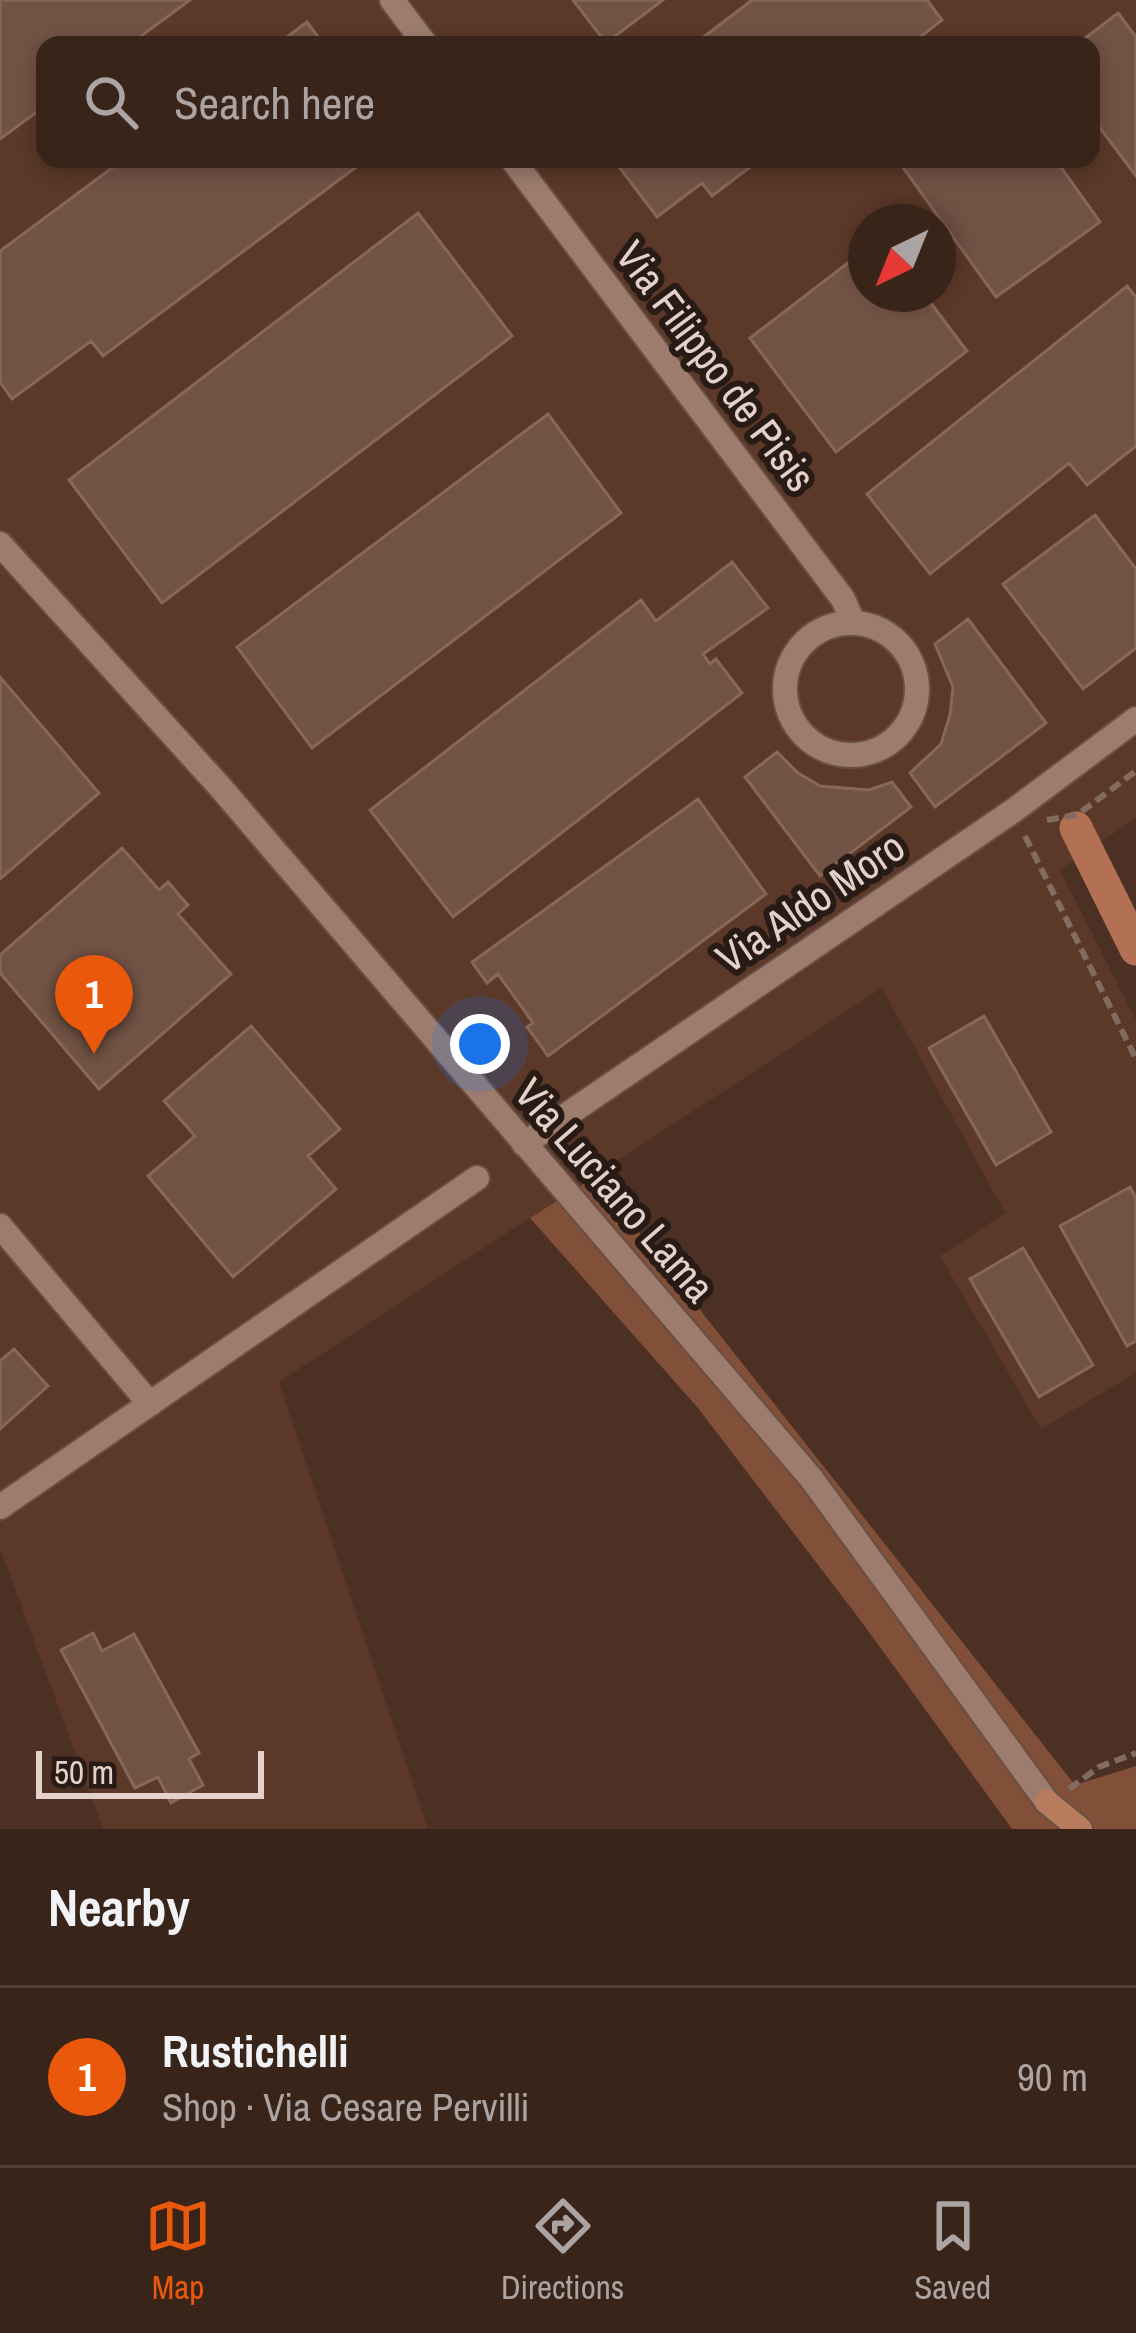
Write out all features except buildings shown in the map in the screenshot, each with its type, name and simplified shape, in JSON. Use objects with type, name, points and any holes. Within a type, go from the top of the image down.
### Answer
[{"type":"street","points":[[392,0],[419,36]]},
{"type":"street","name":"Via Filippo de Pisis","points":[[519,168],[844,599],[854,622]]},
{"type":"street","name":"Via Luciano Lama","points":[[0,544],[220,788],[811,1478],[1047,1802]]},
{"type":"street","name":"Via Filippo de Pisis","points":[[854,622],[874,626],[907,652],[916,672],[917,693],[913,714],[886,746],[845,755],[824,750],[790,719],[785,673],[794,652],[810,635],[831,625],[854,622]]},
{"type":"street","name":"Via Aldo Moro","points":[[524,1144],[1014,809],[1136,719]]},
{"type":"street","points":[[0,1507],[477,1178]]},
{"type":"street","points":[[0,1226],[150,1404]]},
{"type":"street","points":[[1047,1802],[1055,1829]]},
{"type":"street","points":[[1047,1802],[1080,1829]]},
{"type":"path","points":[[1014,809],[1054,821],[1077,815],[1136,771]]},
{"type":"path","points":[[1014,809],[1136,1059]]},
{"type":"path","points":[[1047,1802],[1099,1767],[1136,1753]]},
{"type":"shaded area","points":[[0,0],[1136,0],[1136,818],[1060,870],[1136,1020],[1136,1373],[1041,1429],[940,1256],[1005,1213],[882,988],[279,1382],[428,1829],[103,1829],[0,1548]]},
{"type":"shaded area","points":[[602,1172],[626,1216],[1075,1785],[1136,1766],[1136,1829],[1012,1829],[698,1408],[530,1218]]},
{"type":"waterway","points":[[1076,828],[1136,949]]},
{"type":"place","name":"Rustichelli","points":[[94,1054]]}]
